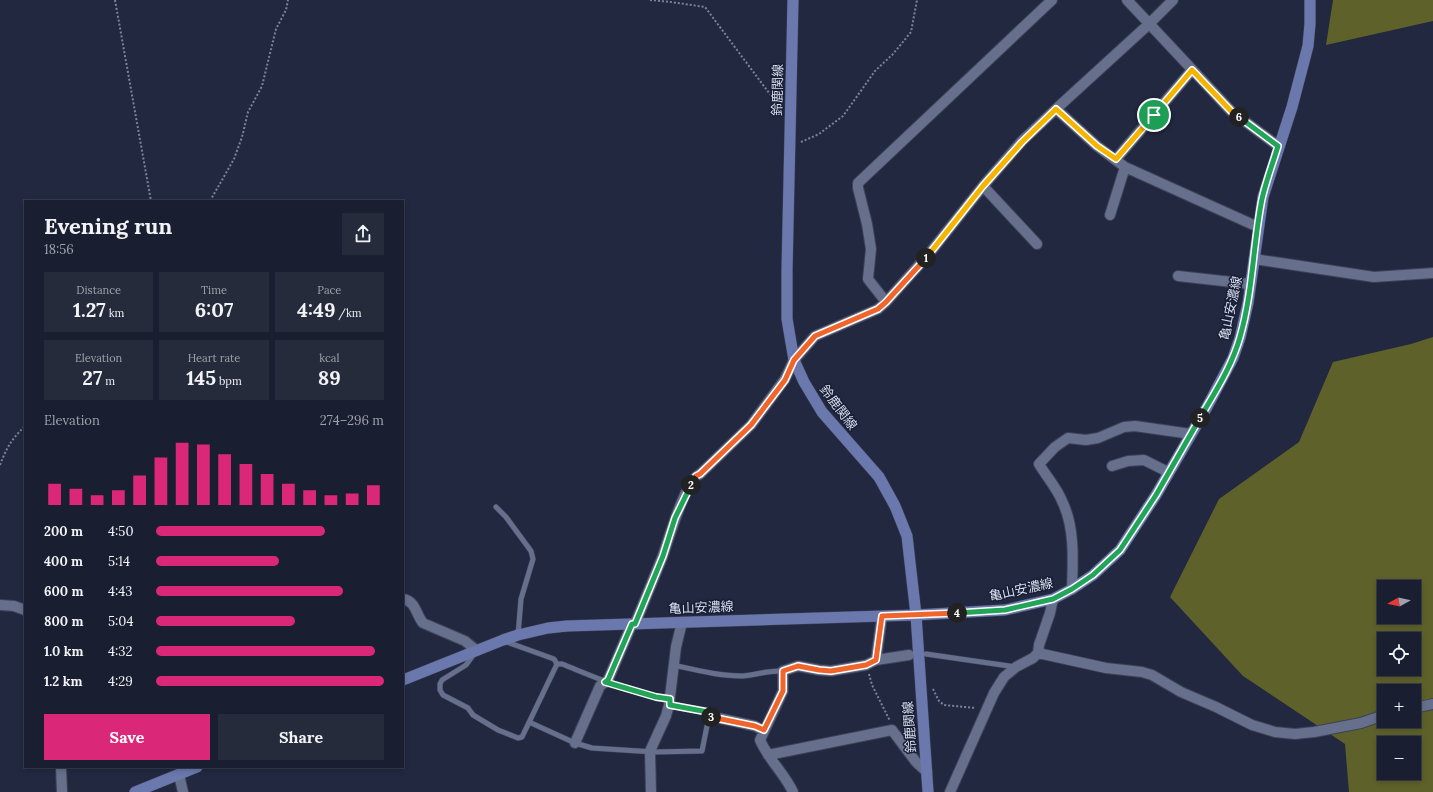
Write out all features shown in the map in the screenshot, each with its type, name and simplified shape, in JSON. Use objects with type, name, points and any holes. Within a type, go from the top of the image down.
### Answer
[{"type":"main road","name":"鈴鹿関線","points":[[793,0],[787,319],[794,360],[804,382],[822,412],[879,478],[895,506],[907,536],[916,615],[928,792]]},
{"type":"main road","name":"亀山安濃線","points":[[404,680],[502,640],[548,628],[567,626],[916,615],[1005,610],[1053,599],[1072,589],[1093,575],[1120,550],[1156,495],[1233,358],[1244,322],[1262,197],[1292,107],[1304,64],[1310,32],[1310,0]]},
{"type":"main road","points":[[135,792],[195,768]]},
{"type":"street","points":[[886,302],[868,279],[871,249],[858,183],[1052,0]]},
{"type":"street","points":[[1127,0],[1231,111],[1278,146]]},
{"type":"street","points":[[575,743],[600,686],[608,680],[634,624],[663,556],[678,511],[696,476],[700,474],[751,425],[785,380],[794,360],[815,336],[878,309],[886,302],[928,255],[983,186],[1022,142],[1173,0]]},
{"type":"street","points":[[1116,159],[1192,70]]},
{"type":"street","points":[[1056,109],[1097,146],[1125,167],[1258,226]]},
{"type":"street","points":[[1110,215],[1125,167]]},
{"type":"street","points":[[983,186],[1037,244]]},
{"type":"street","points":[[1254,259],[1374,277],[1433,273]]},
{"type":"street","points":[[1178,276],[1250,284]]},
{"type":"street","points":[[1072,589],[1073,556],[1067,512],[1062,500],[1039,464],[1055,447],[1068,438],[1086,440],[1098,438],[1124,427],[1135,426],[1191,434]]},
{"type":"street","points":[[1112,466],[1128,461],[1144,460],[1168,472]]},
{"type":"street","points":[[404,599],[407,599],[414,604],[423,623],[465,641],[476,650]]},
{"type":"street","points":[[950,792],[994,693],[1004,677],[1016,667],[1033,658],[1038,653],[1053,599]]},
{"type":"street","points":[[0,605],[14,606],[24,610]]},
{"type":"street","points":[[876,660],[882,616]]},
{"type":"street","points":[[651,792],[650,751],[666,716],[670,702],[676,647],[682,622]]},
{"type":"street","points":[[1038,653],[1106,668],[1147,674],[1181,692],[1252,725],[1272,731],[1295,734],[1314,732],[1361,723],[1377,717]]},
{"type":"street","points":[[792,792],[788,782],[768,755],[760,740],[783,691],[783,671],[798,666],[831,671],[866,665],[876,660],[909,655]]},
{"type":"street","points":[[1421,707],[1433,704]]},
{"type":"street","points":[[709,716],[755,726],[764,730]]},
{"type":"street","points":[[768,755],[892,730],[916,762],[926,772]]},
{"type":"street","points":[[61,768],[62,792]]},
{"type":"street","points":[[179,775],[182,792]]},
{"type":"lane","points":[[496,506],[531,551],[533,559],[521,599],[518,635]]},
{"type":"lane","points":[[502,640],[554,659],[557,664]]},
{"type":"lane","points":[[476,650],[466,665],[442,680],[440,690],[443,695],[468,708],[473,715],[498,730],[518,738],[522,737],[557,664]]},
{"type":"lane","points":[[926,654],[1016,667]]},
{"type":"lane","points":[[529,722],[575,743],[592,748],[650,751],[702,751],[709,716],[708,712],[605,682],[562,664],[557,664]]},
{"type":"lane","points":[[674,665],[719,675],[743,676],[783,671]]},
{"type":"path","points":[[115,0],[151,200]]},
{"type":"path","points":[[211,200],[234,159],[242,137],[248,112],[262,86],[276,29],[284,15],[288,0]]},
{"type":"path","points":[[650,0],[706,7],[775,101],[781,107],[791,112]]},
{"type":"path","points":[[790,145],[804,141],[819,134],[843,116],[875,71],[893,54],[911,32],[917,0]]},
{"type":"path","points":[[0,465],[6,448],[12,439],[24,427]]},
{"type":"path","points":[[866,665],[872,685],[891,724],[892,730]]},
{"type":"path","points":[[931,686],[939,701],[944,705],[987,709]]},
{"type":"green space","points":[[1333,0],[1433,0],[1433,21],[1326,45]]},
{"type":"green space","points":[[1433,337],[1433,792],[1349,792],[1345,744],[1243,676],[1170,597],[1219,499],[1299,442],[1333,362],[1411,344]]},
{"type":"route","points":[[1192,70],[1231,111],[1278,146],[1262,197],[1248,302],[1240,338],[1233,358],[1207,407],[1156,495],[1120,550],[1093,575],[1072,589],[1053,599],[1005,610],[882,616],[876,660],[866,665],[831,671],[798,666],[783,671],[783,691],[764,730],[755,726],[709,716],[708,712],[670,705],[670,699],[656,697],[605,682],[608,680],[632,624],[635,624],[663,556],[675,518],[688,488],[696,476],[700,474],[751,425],[785,380],[794,360],[815,336],[878,309],[886,302],[928,255],[983,186],[1022,142],[1056,109],[1097,146],[1116,159],[1154,115],[1192,70]]}]
